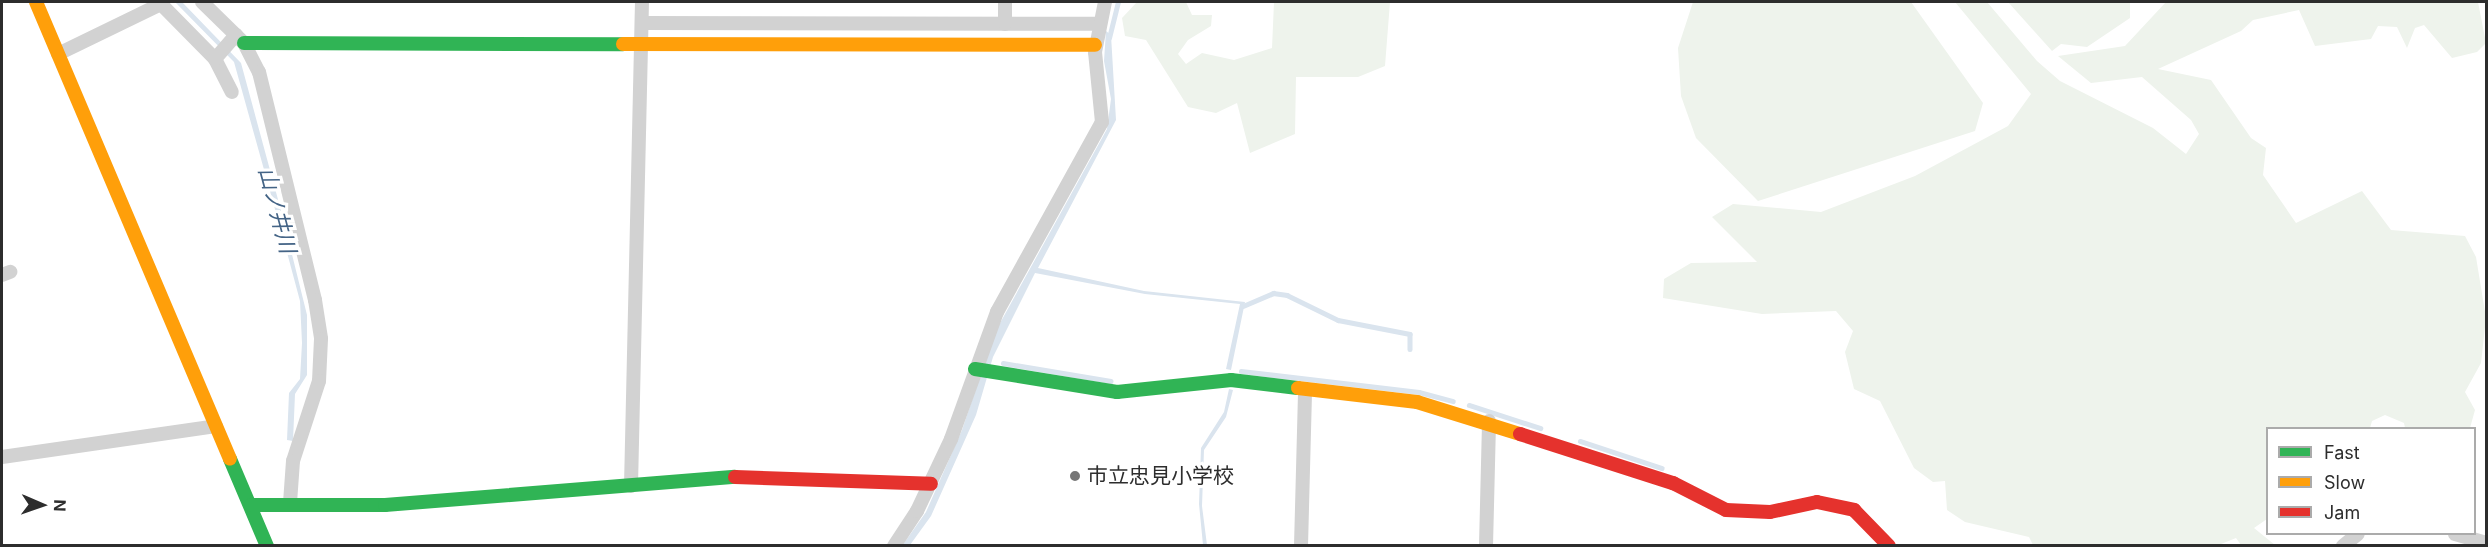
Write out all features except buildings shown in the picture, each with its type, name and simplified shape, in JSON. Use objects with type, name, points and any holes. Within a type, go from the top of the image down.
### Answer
[{"type":"street","points":[[36,2],[267,546]]},
{"type":"street","points":[[202,2],[229,46],[232,92]]},
{"type":"street","points":[[631,486],[642,2]]},
{"type":"street","points":[[1005,2],[1005,24]]},
{"type":"street","points":[[894,546],[931,484],[997,312],[1102,122],[1095,45],[1097,24],[1105,2]]},
{"type":"street","points":[[58,54],[161,4],[229,46],[259,72],[321,339],[319,381],[292,461],[290,503]]},
{"type":"street","points":[[642,23],[1097,24]]},
{"type":"street","points":[[229,46],[1095,45]]},
{"type":"street","points":[[975,369],[1117,392],[1231,380],[1417,402],[1489,421],[1673,483],[1726,510],[1770,512],[1817,502],[1854,510],[1889,546]]},
{"type":"street","points":[[1301,546],[1305,389]]},
{"type":"street","points":[[1486,546],[1489,421]]},
{"type":"street","points":[[2,458],[216,426]]},
{"type":"street","points":[[251,505],[290,503],[385,505],[812,474],[931,484]]},
{"type":"street","points":[[2343,546],[2357,535]]},
{"type":"street","points":[[2458,535],[2487,543]]},
{"type":"shaded area","points":[[1137,2],[1186,2],[1192,15],[1212,15],[1211,26],[1188,40],[1178,54],[1186,64],[1202,53],[1234,60],[1272,48],[1274,2],[1390,2],[1385,66],[1358,77],[1296,77],[1295,134],[1250,153],[1237,103],[1216,113],[1188,107],[1146,40],[1125,36],[1122,18]]},
{"type":"shaded area","points":[[1693,2],[1911,2],[1983,103],[1975,131],[1758,201],[1696,138],[1681,96],[1678,48]]},
{"type":"shaded area","points":[[1955,2],[1987,2],[2037,61],[2060,81],[2153,128],[2186,154],[2199,134],[2191,120],[2142,77],[2091,83],[2058,56],[2125,46],[2166,2],[2478,2],[2486,43],[2477,52],[2452,58],[2424,25],[2415,28],[2407,48],[2397,27],[2378,26],[2371,39],[2315,46],[2299,10],[2253,20],[2241,31],[2158,69],[2211,80],[2251,138],[2266,148],[2263,175],[2296,223],[2362,191],[2391,230],[2465,236],[2476,257],[2486,318],[2481,363],[2465,392],[2475,410],[2470,427],[2405,427],[2404,423],[2385,415],[2372,421],[2370,427],[2266,427],[2266,520],[2254,528],[2275,545],[2241,545],[2236,538],[2216,546],[2033,545],[2029,537],[1965,522],[1947,510],[1945,481],[1933,482],[1914,468],[1880,401],[1854,389],[1845,352],[1853,331],[1836,311],[1762,314],[1663,298],[1664,279],[1691,263],[1757,262],[1712,217],[1733,204],[1821,212],[1915,176],[2008,126],[2031,94]]},
{"type":"shaded area","points":[[2008,2],[2130,2],[2130,18],[2087,47],[2061,44],[2052,51]]},
{"type":"water","name":"山ノ井川","points":[[175,2],[182,2],[241,63],[283,218],[307,315],[307,375],[295,394],[293,441],[287,440],[289,393],[300,379],[302,343],[300,301],[285,245],[234,62]]},
{"type":"water","points":[[1106,31],[1111,35],[1116,120],[1038,268],[1144,291],[1245,302],[1231,370],[1226,369],[1240,304],[1145,294],[1035,273],[993,357],[976,415],[931,516],[910,545],[902,546],[926,512],[962,430],[994,334],[1107,129],[1111,99],[1104,61]]},
{"type":"water","points":[[1229,389],[1233,390],[1226,417],[1204,450],[1202,506],[1207,545],[1203,545],[1199,504],[1201,448],[1224,412]]},
{"type":"waterway","points":[[1109,38],[1118,2]]},
{"type":"waterway","points":[[1243,306],[1273,293],[1287,295],[1338,320],[1410,334],[1410,349]]},
{"type":"waterway","points":[[1003,363],[1111,381]]},
{"type":"waterway","points":[[1241,371],[1419,392],[1453,401]]},
{"type":"waterway","points":[[1469,405],[1540,428]]},
{"type":"waterway","points":[[1580,441],[1662,468]]},
{"type":"traffic: fast","points":[[244,43],[623,44]]},
{"type":"traffic: fast","points":[[975,369],[1117,392],[1231,380],[1298,388]]},
{"type":"traffic: fast","points":[[230,459],[267,546]]},
{"type":"traffic: fast","points":[[251,505],[385,505],[735,477]]},
{"type":"traffic: slow","points":[[36,2],[230,459]]},
{"type":"traffic: slow","points":[[623,44],[1095,45]]},
{"type":"traffic: slow","points":[[1298,388],[1417,402],[1520,434]]},
{"type":"traffic: jam","points":[[1520,434],[1673,483],[1726,510],[1770,512],[1817,502],[1854,510],[1889,546]]},
{"type":"traffic: jam","points":[[735,477],[931,484]]},
{"type":"place","name":"市立忠見小学校","points":[[1075,476]]}]
